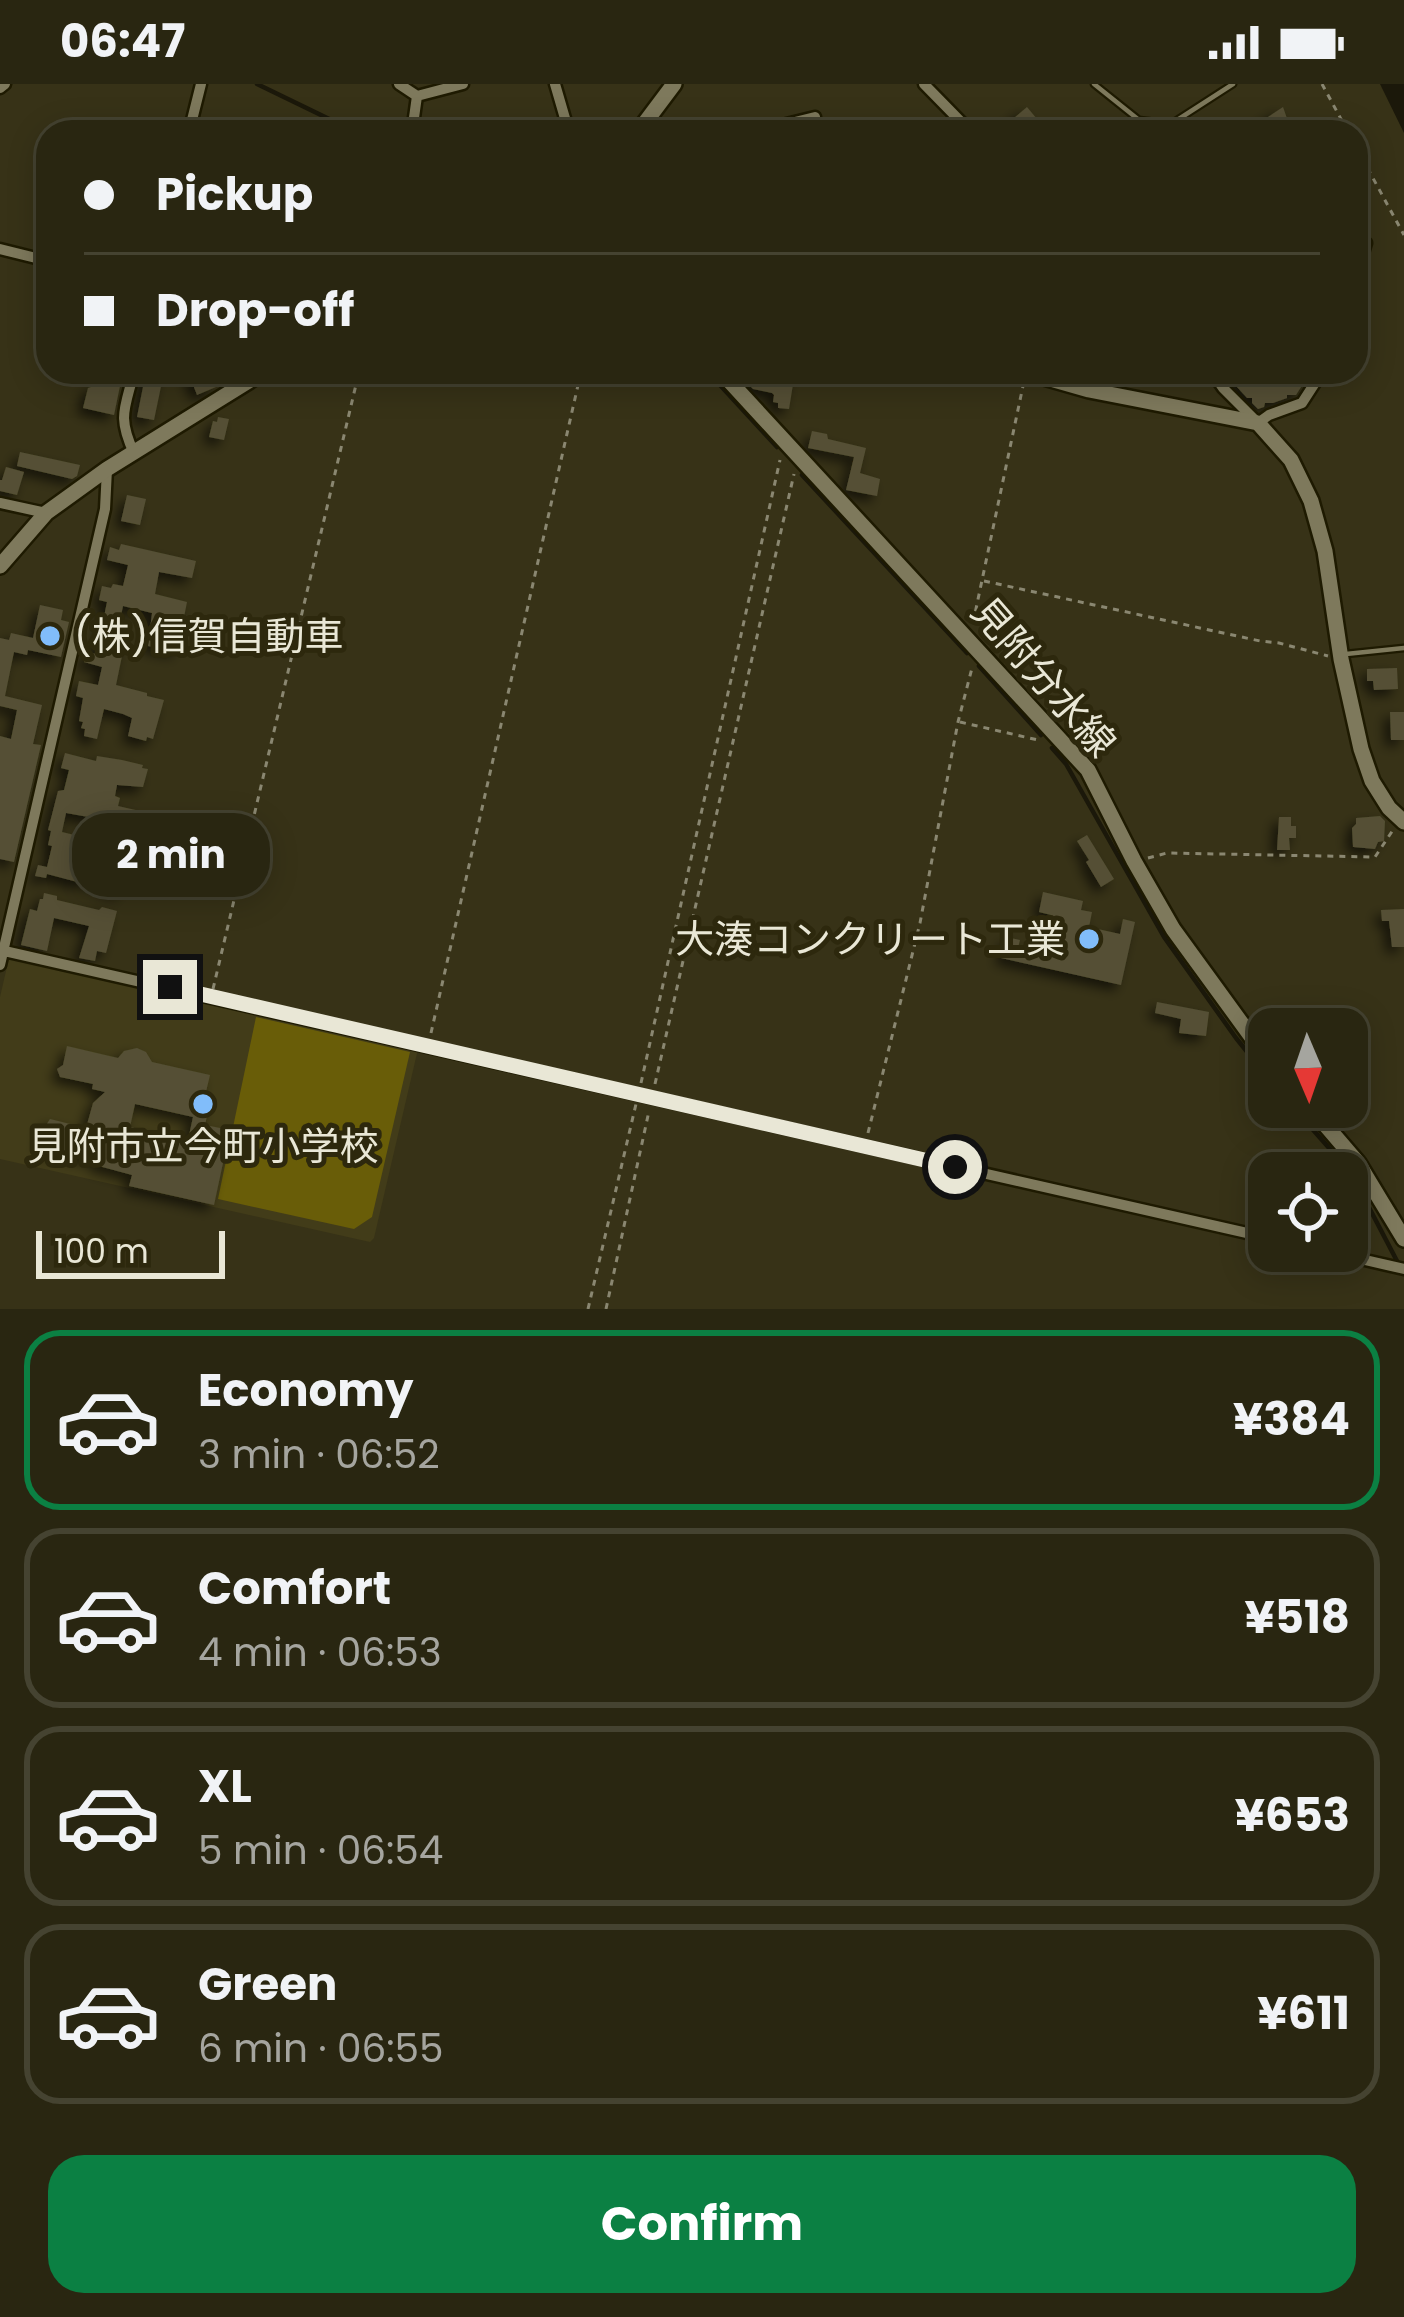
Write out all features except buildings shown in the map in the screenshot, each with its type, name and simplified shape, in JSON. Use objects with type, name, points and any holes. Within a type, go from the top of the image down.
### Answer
[{"type":"main road","points":[[647,120],[674,84]]},
{"type":"main road","points":[[0,566],[46,513],[243,384]]},
{"type":"main road","name":"見附分水線","points":[[732,384],[1088,770],[1173,929],[1248,1032]]},
{"type":"main road","points":[[1068,384],[1258,423],[1291,460],[1311,501],[1325,551],[1360,749],[1372,781],[1402,820]]},
{"type":"main road","points":[[1328,1128],[1358,1163],[1404,1239]]},
{"type":"street","points":[[192,120],[201,84]]},
{"type":"street","points":[[399,84],[417,96],[463,84]]},
{"type":"street","points":[[555,84],[566,120]]},
{"type":"street","points":[[924,84],[955,120]]},
{"type":"street","points":[[414,120],[417,96]]},
{"type":"street","points":[[803,120],[815,117]]},
{"type":"street","points":[[0,250],[36,258]]},
{"type":"street","points":[[131,384],[122,414],[134,453]]},
{"type":"street","points":[[1220,384],[1258,423],[1302,403],[1314,384]]},
{"type":"street","points":[[0,965],[105,508],[107,469]]},
{"type":"street","points":[[0,503],[46,513]]},
{"type":"street","points":[[2,950],[1248,1233]]},
{"type":"street","points":[[1368,1261],[1404,1269]]},
{"type":"lane","points":[[1094,84],[1139,120]]},
{"type":"lane","points":[[1177,120],[1233,84]]},
{"type":"lane","points":[[1341,657],[1404,648]]},
{"type":"path","points":[[1322,84],[1342,120]]},
{"type":"path","points":[[1368,169],[1404,235]]},
{"type":"path","points":[[212,996],[356,384]]},
{"type":"path","points":[[428,1047],[578,384]]},
{"type":"path","points":[[964,636],[972,627],[984,581],[1023,384]]},
{"type":"path","points":[[588,1309],[785,440]]},
{"type":"path","points":[[606,1309],[798,454]]},
{"type":"path","points":[[984,581],[1341,657]]},
{"type":"path","points":[[865,1147],[920,923],[958,722],[979,651]]},
{"type":"path","points":[[958,722],[1036,740],[1051,739],[1054,733]]},
{"type":"path","points":[[1134,861],[1167,853],[1375,856],[1402,820]]},
{"type":"shaded area","points":[[1380,84],[1404,84],[1404,133]]},
{"type":"shaded area","name":"見附市立今町小学校","points":[[9,958],[416,1044],[374,1238],[370,1242],[0,1159],[0,997]]},
{"type":"shaded area","points":[[256,1017],[410,1052],[372,1217],[354,1229],[218,1199]]},
{"type":"waterway","points":[[257,84],[331,120]]},
{"type":"waterway","points":[[719,384],[777,447]]},
{"type":"waterway","points":[[802,475],[967,653]]},
{"type":"waterway","points":[[979,666],[1041,735]]},
{"type":"waterway","points":[[1052,748],[1066,764],[1164,937],[1248,1053]]},
{"type":"waterway","points":[[1311,1128],[1351,1173],[1397,1261]]},
{"type":"place","name":"(株)信賀自動車","points":[[50,636]]},
{"type":"place","name":"大湊コンクリート工業","points":[[1089,939]]},
{"type":"place","name":"見附市立今町小学校","points":[[203,1104]]},
{"type":"route","points":[[170,987],[955,1167]]}]
